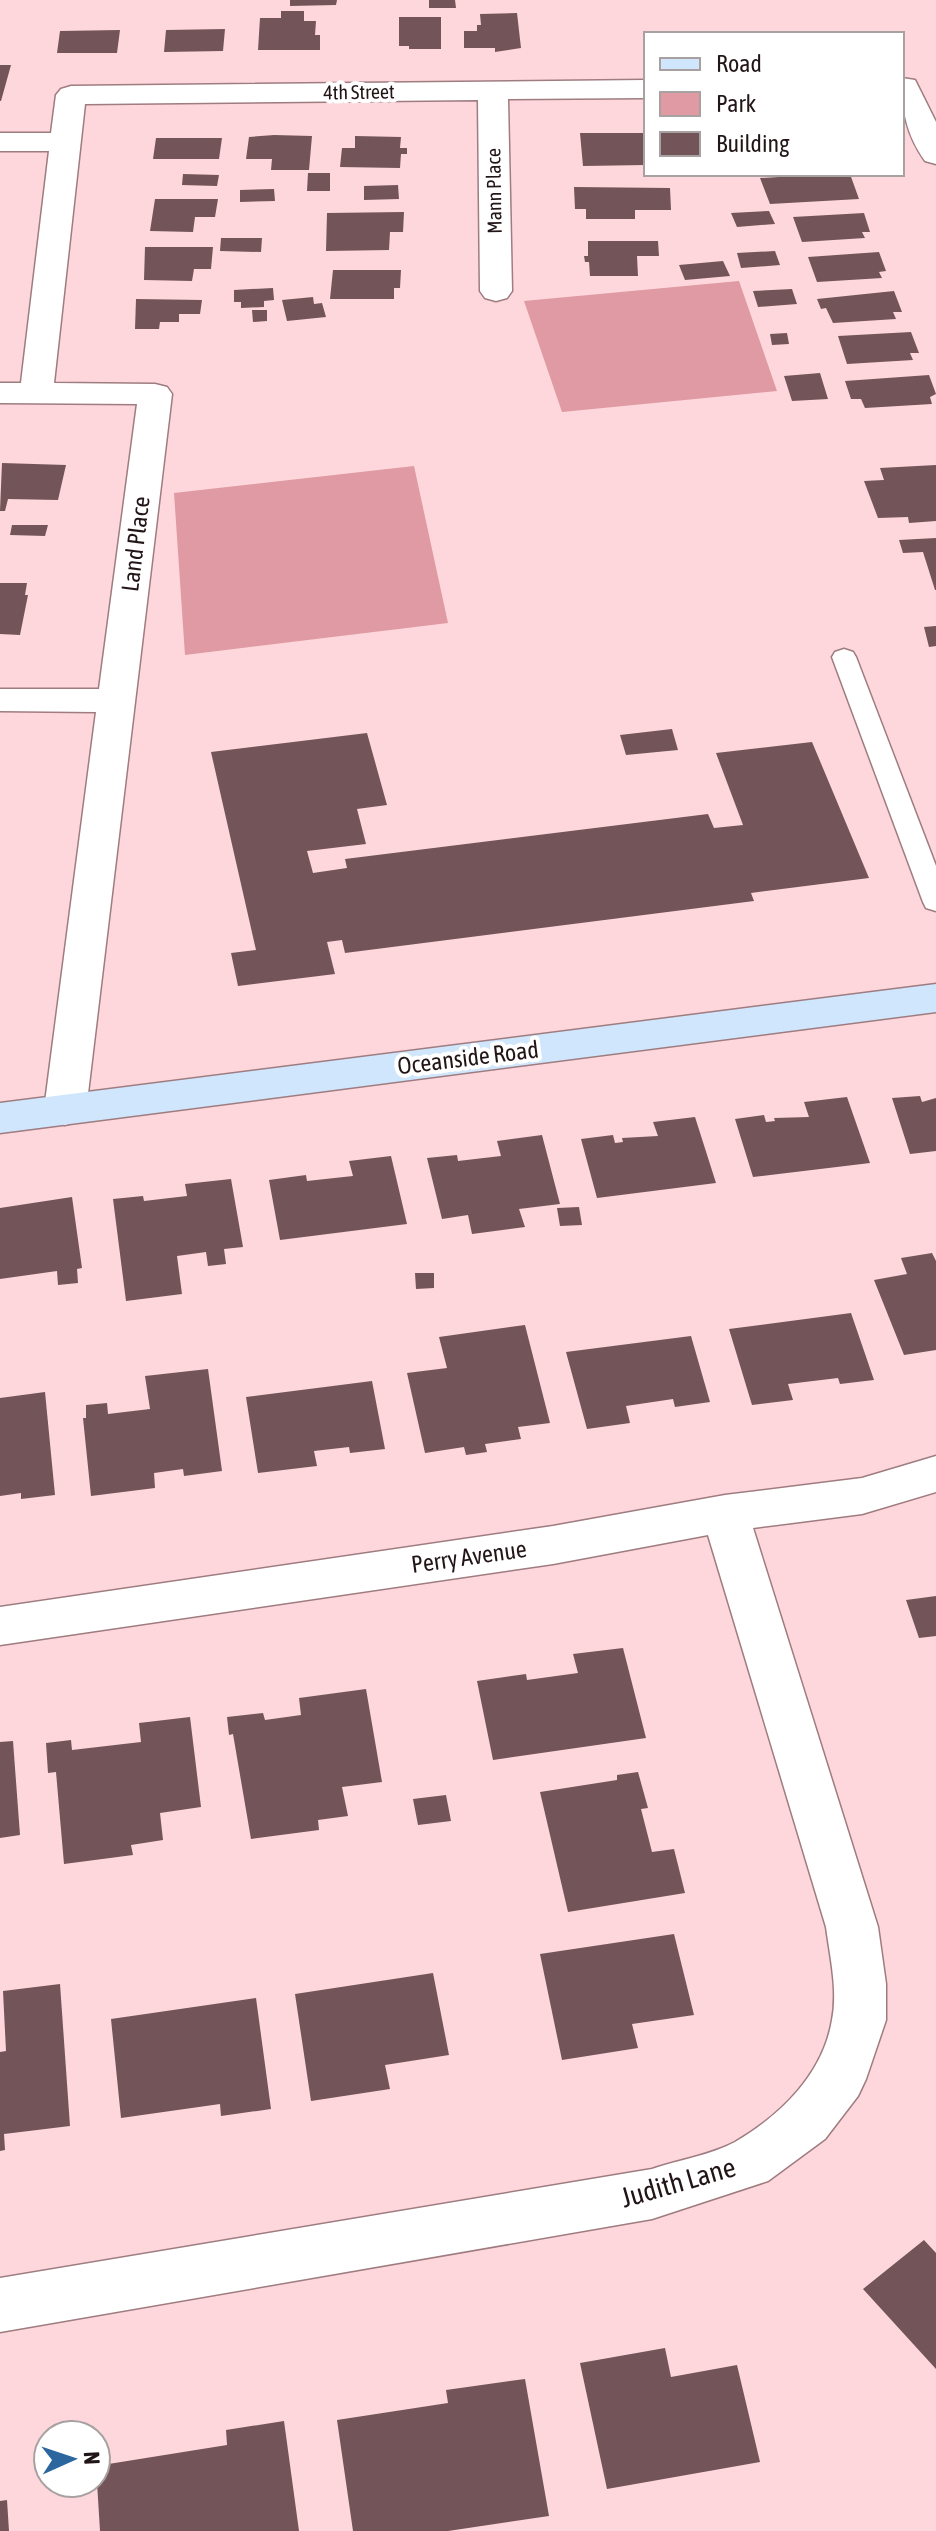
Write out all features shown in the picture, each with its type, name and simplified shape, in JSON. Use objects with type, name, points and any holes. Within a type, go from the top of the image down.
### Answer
[{"type":"main road","name":"Oceanside Road","points":[[0,1118],[936,998]]},
{"type":"street","points":[[904,86],[936,86]]},
{"type":"street","points":[[904,88],[936,155]]},
{"type":"street","name":"4th Street","points":[[71,95],[644,89]]},
{"type":"street","name":"Mann Place","points":[[493,91],[496,291]]},
{"type":"street","name":"Land Place","points":[[65,1110],[155,394],[18,393],[71,95]]},
{"type":"street","points":[[0,142],[65,142]]},
{"type":"street","points":[[0,700],[116,701]]},
{"type":"street","name":"Perry Avenue","points":[[0,1626],[553,1545],[725,1513],[862,1496],[936,1474]]},
{"type":"street","name":"Judith Lane","points":[[0,2305],[652,2194],[749,2163],[806,2122],[839,2079],[859,2020],[858,1970],[852,1927],[725,1513]]},
{"type":"lane","points":[[844,657],[936,902]]},
{"type":"green space","points":[[739,281],[777,391],[562,412],[524,301]]},
{"type":"green space","points":[[414,466],[448,623],[185,655],[174,493]]},
{"type":"building","points":[[290,0],[337,0],[336,5],[290,6]]},
{"type":"building","points":[[429,0],[455,0],[456,8],[429,8]]},
{"type":"building","points":[[281,11],[304,11],[304,21],[316,21],[315,35],[320,35],[320,50],[258,50],[260,18],[281,18]]},
{"type":"building","points":[[517,13],[521,48],[495,52],[495,48],[464,48],[464,31],[477,31],[477,25],[481,25],[480,14]]},
{"type":"building","points":[[399,17],[441,17],[441,49],[399,46]]},
{"type":"building","points":[[225,29],[223,51],[164,52],[166,30]]},
{"type":"building","points":[[120,30],[117,53],[57,53],[60,31]]},
{"type":"building","points":[[0,65],[11,65],[1,101],[0,101]]},
{"type":"building","points":[[580,133],[644,133],[644,165],[583,166]]},
{"type":"building","points":[[312,136],[309,170],[271,170],[272,159],[246,159],[249,137]]},
{"type":"building","points":[[355,136],[401,137],[400,148],[407,148],[407,154],[401,154],[400,168],[340,167],[342,148],[355,148]]},
{"type":"building","points":[[156,138],[222,138],[219,159],[153,159]]},
{"type":"building","points":[[308,173],[330,173],[330,191],[307,191]]},
{"type":"building","points":[[183,174],[219,175],[217,186],[182,185]]},
{"type":"building","points":[[851,176],[859,199],[770,204],[760,178]]},
{"type":"building","points":[[398,185],[399,199],[364,200],[364,186]]},
{"type":"building","points":[[574,187],[670,188],[671,210],[635,210],[635,219],[586,219],[586,209],[575,209]]},
{"type":"building","points":[[274,189],[275,201],[240,202],[240,190]]},
{"type":"building","points":[[155,199],[218,199],[215,217],[195,217],[193,232],[150,231]]},
{"type":"building","points":[[769,211],[775,224],[737,227],[731,213]]},
{"type":"building","points":[[404,212],[403,232],[390,232],[389,250],[326,251],[327,213]]},
{"type":"building","points":[[864,213],[870,232],[862,232],[865,238],[802,242],[793,217]]},
{"type":"building","points":[[221,238],[262,238],[261,252],[220,251]]},
{"type":"building","points":[[588,241],[658,241],[659,256],[637,256],[638,276],[590,276],[589,262],[585,262],[584,256],[588,256]]},
{"type":"building","points":[[145,247],[213,247],[211,269],[194,269],[192,281],[144,280]]},
{"type":"building","points":[[775,251],[780,265],[741,268],[737,253]]},
{"type":"building","points":[[879,252],[886,271],[879,272],[882,278],[817,282],[808,257]]},
{"type":"building","points":[[723,261],[730,276],[685,280],[679,265]]},
{"type":"building","points":[[333,270],[401,270],[400,288],[394,288],[394,299],[330,299]]},
{"type":"building","points":[[273,288],[274,300],[264,301],[264,307],[241,308],[241,302],[234,302],[234,290]]},
{"type":"building","points":[[792,289],[797,304],[758,307],[753,291]]},
{"type":"building","points":[[894,291],[902,312],[893,312],[896,319],[833,323],[826,308],[821,309],[817,299]]},
{"type":"building","points":[[313,297],[314,304],[322,303],[326,317],[287,321],[282,300]]},
{"type":"building","points":[[136,299],[202,300],[200,314],[179,314],[179,322],[160,322],[159,329],[135,329]]},
{"type":"building","points":[[252,310],[267,310],[267,321],[253,322]]},
{"type":"building","points":[[911,332],[919,353],[910,353],[913,360],[847,364],[838,336]]},
{"type":"building","points":[[787,333],[789,344],[772,345],[770,334]]},
{"type":"building","points":[[820,373],[828,399],[792,401],[784,376]]},
{"type":"building","points":[[929,375],[936,394],[930,397],[932,404],[865,408],[861,399],[851,399],[845,381]]},
{"type":"building","points":[[2,463],[66,465],[58,500],[8,499],[5,511],[0,511]]},
{"type":"building","points":[[936,465],[936,521],[909,523],[908,517],[878,518],[864,481],[884,480],[880,468]]},
{"type":"building","points":[[12,525],[48,525],[45,536],[10,535]]},
{"type":"building","points":[[936,538],[935,590],[923,552],[903,553],[899,540]]},
{"type":"building","points":[[0,583],[27,583],[25,595],[28,595],[20,635],[0,634]]},
{"type":"building","points":[[936,626],[936,646],[929,647],[924,627]]},
{"type":"building","points":[[672,729],[678,750],[626,755],[620,735]]},
{"type":"building","points":[[367,733],[387,805],[357,809],[366,844],[307,851],[313,873],[347,868],[345,859],[708,814],[714,828],[743,825],[716,753],[812,742],[869,878],[751,893],[754,901],[345,953],[342,940],[327,942],[335,974],[238,986],[231,953],[256,950],[211,752]]},
{"type":"building","points":[[920,1096],[922,1102],[936,1098],[936,1151],[910,1154],[892,1098]]},
{"type":"building","points":[[847,1097],[870,1163],[753,1177],[735,1119],[764,1115],[766,1122],[775,1121],[774,1118],[809,1117],[804,1102]]},
{"type":"building","points":[[695,1117],[716,1183],[597,1198],[581,1139],[613,1135],[615,1143],[623,1142],[622,1138],[658,1136],[653,1122]]},
{"type":"building","points":[[542,1135],[560,1204],[519,1209],[525,1227],[472,1234],[468,1215],[442,1219],[427,1158],[457,1155],[458,1161],[501,1156],[497,1141]]},
{"type":"building","points":[[391,1156],[407,1224],[280,1240],[269,1180],[306,1175],[307,1181],[353,1176],[349,1161]]},
{"type":"building","points":[[231,1179],[243,1247],[224,1249],[226,1264],[208,1266],[206,1252],[177,1256],[182,1294],[126,1301],[113,1199],[143,1196],[144,1201],[187,1196],[185,1184]]},
{"type":"building","points":[[72,1197],[82,1268],[77,1269],[78,1283],[58,1285],[57,1271],[0,1279],[0,1208]]},
{"type":"building","points":[[579,1207],[582,1225],[560,1226],[557,1208]]},
{"type":"building","points":[[932,1253],[936,1261],[936,1350],[904,1355],[874,1280],[907,1274],[901,1258]]},
{"type":"building","points":[[415,1273],[434,1273],[434,1288],[416,1289]]},
{"type":"building","points":[[851,1313],[874,1380],[840,1384],[838,1378],[788,1384],[793,1400],[752,1405],[729,1329]]},
{"type":"building","points":[[525,1325],[550,1423],[518,1427],[521,1439],[485,1444],[487,1452],[466,1455],[464,1447],[425,1453],[407,1373],[447,1368],[439,1337]]},
{"type":"building","points":[[691,1336],[710,1402],[675,1407],[673,1399],[626,1406],[630,1423],[587,1429],[566,1352]]},
{"type":"building","points":[[208,1369],[222,1471],[184,1476],[183,1469],[154,1473],[155,1488],[91,1496],[83,1418],[86,1418],[86,1405],[107,1403],[108,1414],[150,1409],[145,1376]]},
{"type":"building","points":[[372,1381],[385,1449],[350,1453],[349,1447],[314,1451],[317,1466],[258,1473],[246,1397]]},
{"type":"building","points":[[45,1392],[55,1495],[21,1499],[21,1493],[0,1496],[0,1398]]},
{"type":"building","points":[[936,1596],[936,1636],[919,1638],[906,1600]]},
{"type":"building","points":[[623,1648],[646,1738],[493,1760],[477,1681],[526,1674],[527,1680],[578,1673],[573,1654]]},
{"type":"building","points":[[366,1689],[382,1782],[342,1787],[348,1816],[318,1820],[319,1830],[251,1839],[233,1734],[229,1735],[227,1717],[263,1713],[265,1720],[301,1715],[299,1698]]},
{"type":"building","points":[[190,1717],[201,1807],[160,1813],[163,1840],[131,1845],[133,1855],[64,1864],[56,1772],[48,1773],[46,1743],[71,1740],[72,1750],[141,1742],[139,1723]]},
{"type":"building","points":[[13,1741],[20,1835],[0,1838],[0,1742]]},
{"type":"building","points":[[638,1772],[648,1808],[641,1809],[652,1852],[674,1849],[685,1893],[568,1912],[540,1792],[617,1780],[617,1775]]},
{"type":"building","points":[[446,1795],[451,1821],[418,1825],[413,1799]]},
{"type":"building","points":[[674,1934],[694,2015],[632,2024],[638,2048],[562,2060],[540,1954]]},
{"type":"building","points":[[433,1973],[449,2055],[385,2065],[390,2089],[311,2101],[295,1994]]},
{"type":"building","points":[[60,1984],[70,2126],[4,2134],[5,2150],[0,2151],[0,2052],[6,2051],[3,1991]]},
{"type":"building","points":[[256,1998],[271,2109],[221,2116],[220,2104],[121,2118],[111,2019]]},
{"type":"building","points":[[924,2240],[936,2253],[936,2369],[863,2289]]},
{"type":"building","points":[[665,2348],[671,2377],[737,2365],[760,2462],[607,2489],[580,2363]]},
{"type":"building","points":[[525,2379],[549,2516],[448,2531],[353,2531],[337,2420],[448,2403],[446,2390]]},
{"type":"building","points":[[284,2421],[299,2531],[100,2531],[98,2499],[112,2499],[112,2463],[227,2445],[226,2430]]},
{"type":"building","points":[[7,2500],[9,2531],[0,2531],[0,2501]]}]
